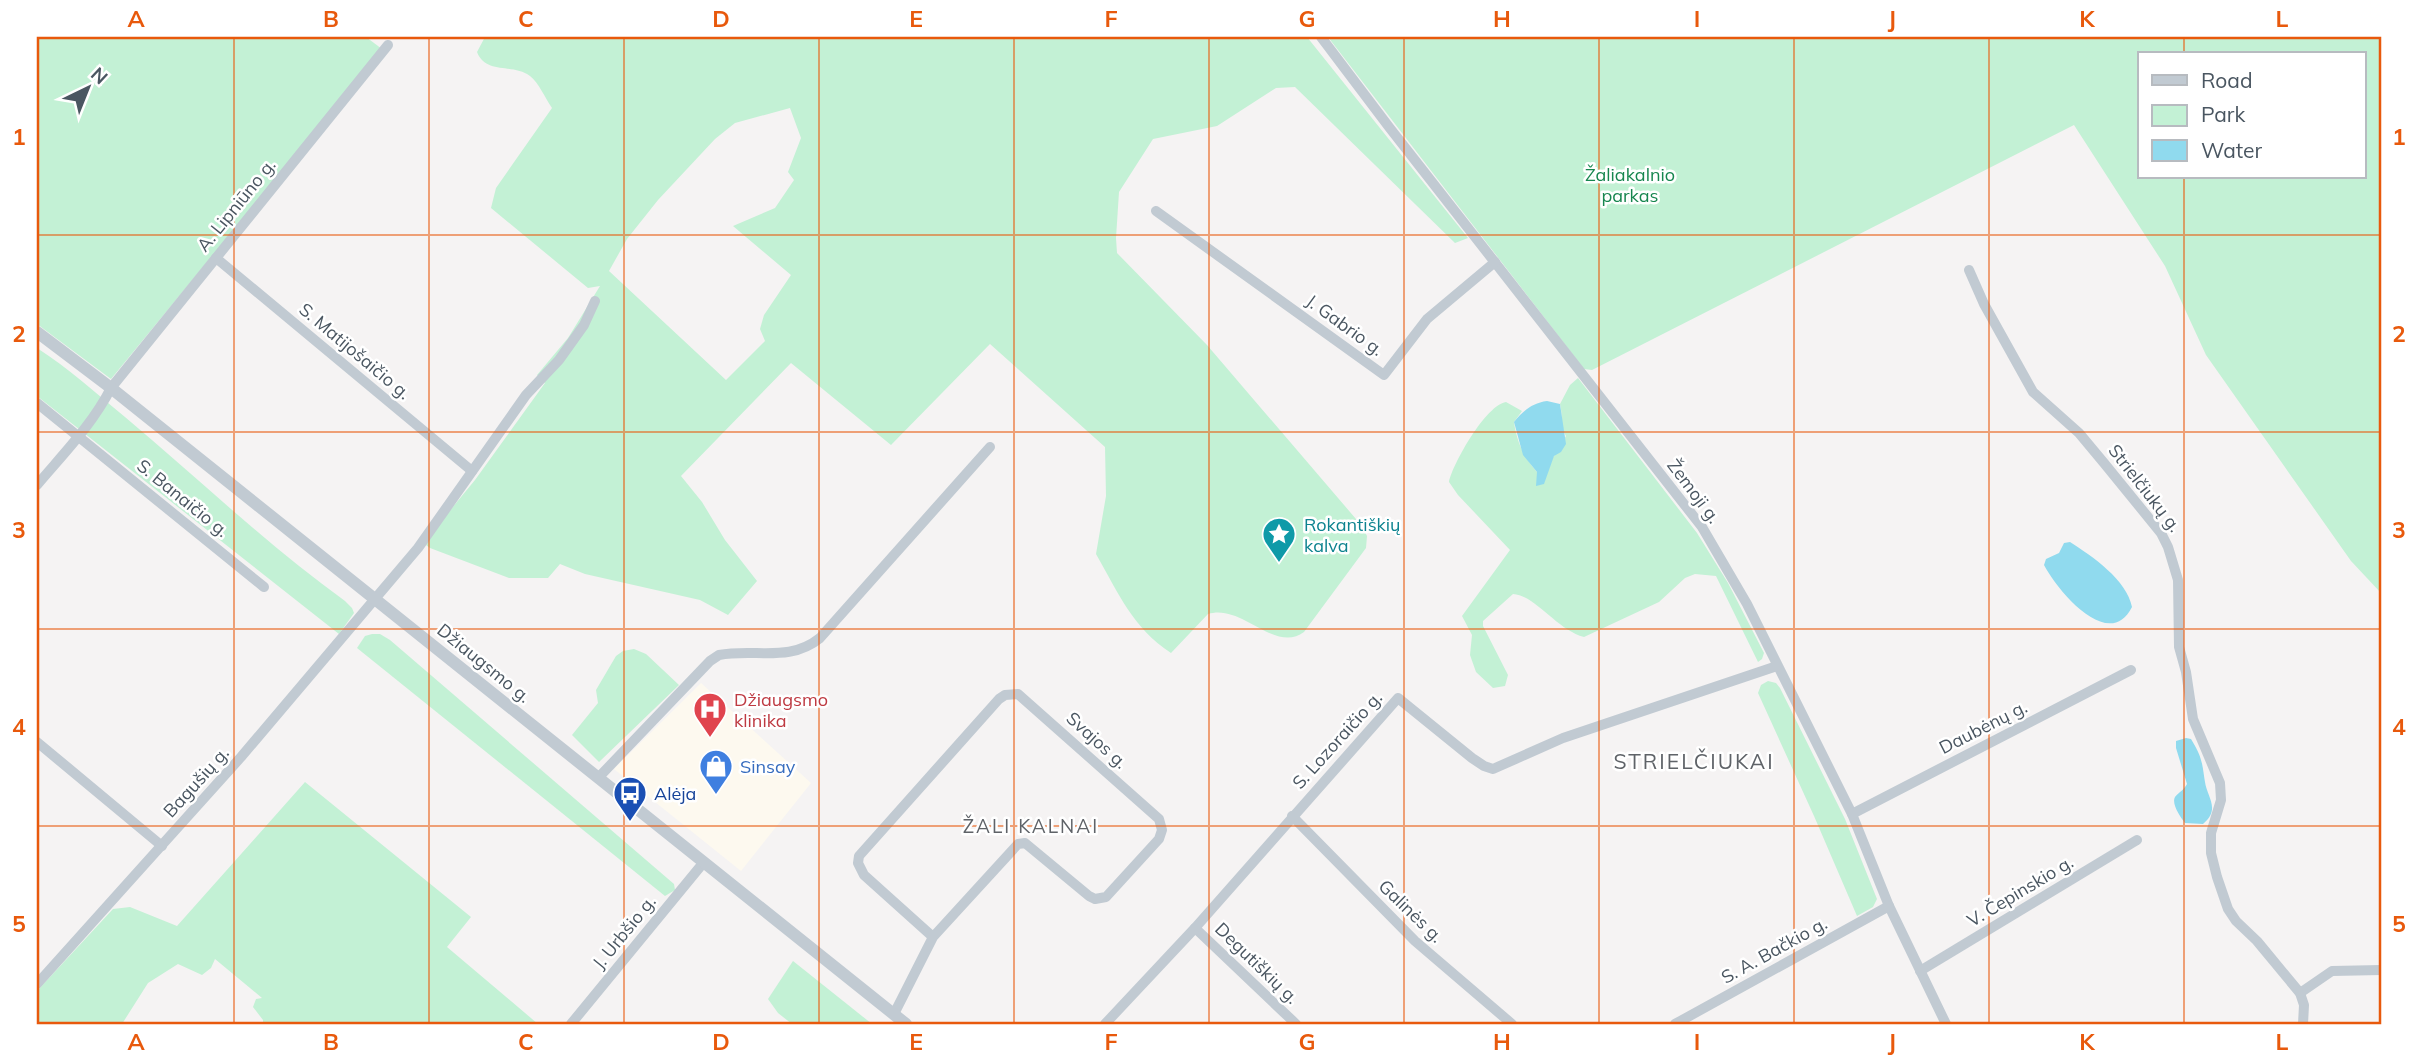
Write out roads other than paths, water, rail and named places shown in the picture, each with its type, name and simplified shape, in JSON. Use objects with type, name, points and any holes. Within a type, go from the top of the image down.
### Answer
[{"type":"street","name":"Žemoji g.","points":[[1321,37],[1702,527],[1747,604],[1852,814],[1889,906],[1945,1024]]},
{"type":"street","name":"A. Lipniūno g.","points":[[111,388],[388,45]]},
{"type":"street","name":"J. Gabrio g.","points":[[1156,211],[1384,374],[1427,318],[1494,262]]},
{"type":"street","name":"S. Matijošaičio g.","points":[[216,258],[472,471]]},
{"type":"street","name":"Strielčiukų g.","points":[[1969,270],[1984,304],[2032,392],[2096,453],[2154,524],[2168,547],[2178,580],[2179,647],[2193,719],[2220,783],[2221,800],[2211,833],[2211,853],[2217,877],[2228,909],[2236,921],[2257,941],[2300,993]]},
{"type":"street","name":"Bagušių g.","points":[[39,976],[242,757],[376,599],[418,548],[526,395],[559,360],[584,325],[596,301]]},
{"type":"street","name":"Džiaugsmo g.","points":[[37,332],[376,599],[906,1024]]},
{"type":"street","points":[[37,485],[80,436],[111,388]]},
{"type":"street","name":"S. Banaičio g.","points":[[37,402],[264,587]]},
{"type":"street","points":[[598,778],[710,661],[719,655],[790,653],[809,647],[820,638],[990,447]]},
{"type":"street","name":"S. Lozoraičio g.","points":[[1105,1024],[1195,928],[1398,698],[1472,758],[1493,769],[1563,738],[1777,666]]},
{"type":"street","name":"Daubėnų g.","points":[[1852,814],[2131,670]]},
{"type":"street","name":"Svajos g.","points":[[894,1014],[933,937],[1018,844],[1025,843],[1031,847],[1089,897],[1101,899],[1107,897],[1159,839],[1162,830],[1159,819],[1018,694],[1005,695],[999,699],[859,856],[858,863],[864,875],[933,937]]},
{"type":"street","points":[[37,742],[162,846]]},
{"type":"street","name":"Galinės g.","points":[[1292,816],[1415,941],[1511,1024]]},
{"type":"street","name":"V. Čepinskio g.","points":[[1920,971],[2137,840]]},
{"type":"street","name":"J. Urbšio g.","points":[[571,1024],[704,862]]},
{"type":"street","name":"S. A. Bačkio g.","points":[[1675,1024],[1889,906]]},
{"type":"street","name":"Degutiškių g.","points":[[1195,928],[1296,1024]]},
{"type":"street","points":[[2303,1024],[2304,1005],[2300,993],[2332,971],[2381,970]]},
{"type":"water","points":[[1547,401],[1560,404],[1566,444],[1561,452],[1554,456],[1544,484],[1536,486],[1537,472],[1523,455],[1514,422],[1528,408]]},
{"type":"water","points":[[2070,542],[2098,562],[2123,587],[2132,607],[2122,619],[2110,623],[2097,621],[2071,601],[2051,576],[2044,565],[2046,559],[2059,553],[2064,543]]},
{"type":"water","points":[[2191,739],[2199,755],[2212,803],[2211,813],[2203,824],[2185,823],[2174,803],[2175,797],[2187,784],[2176,748],[2176,741]]},
{"type":"place","name":"Rokantiškių kalva","points":[[1279,564]]},
{"type":"place","name":"Džiaugsmo klinika","points":[[710,739]]},
{"type":"place","name":"Sinsay","points":[[716,796]]},
{"type":"place","name":"Alėja","points":[[630,823]]},
{"type":"district","name":"STRIELČIUKAI","points":[[1694,761]]},
{"type":"district","name":"ŽALI KALNAI","points":[[1031,826]]},
{"type":"park label","name":"Žaliakalnio parkas","points":[[1630,184]]}]
